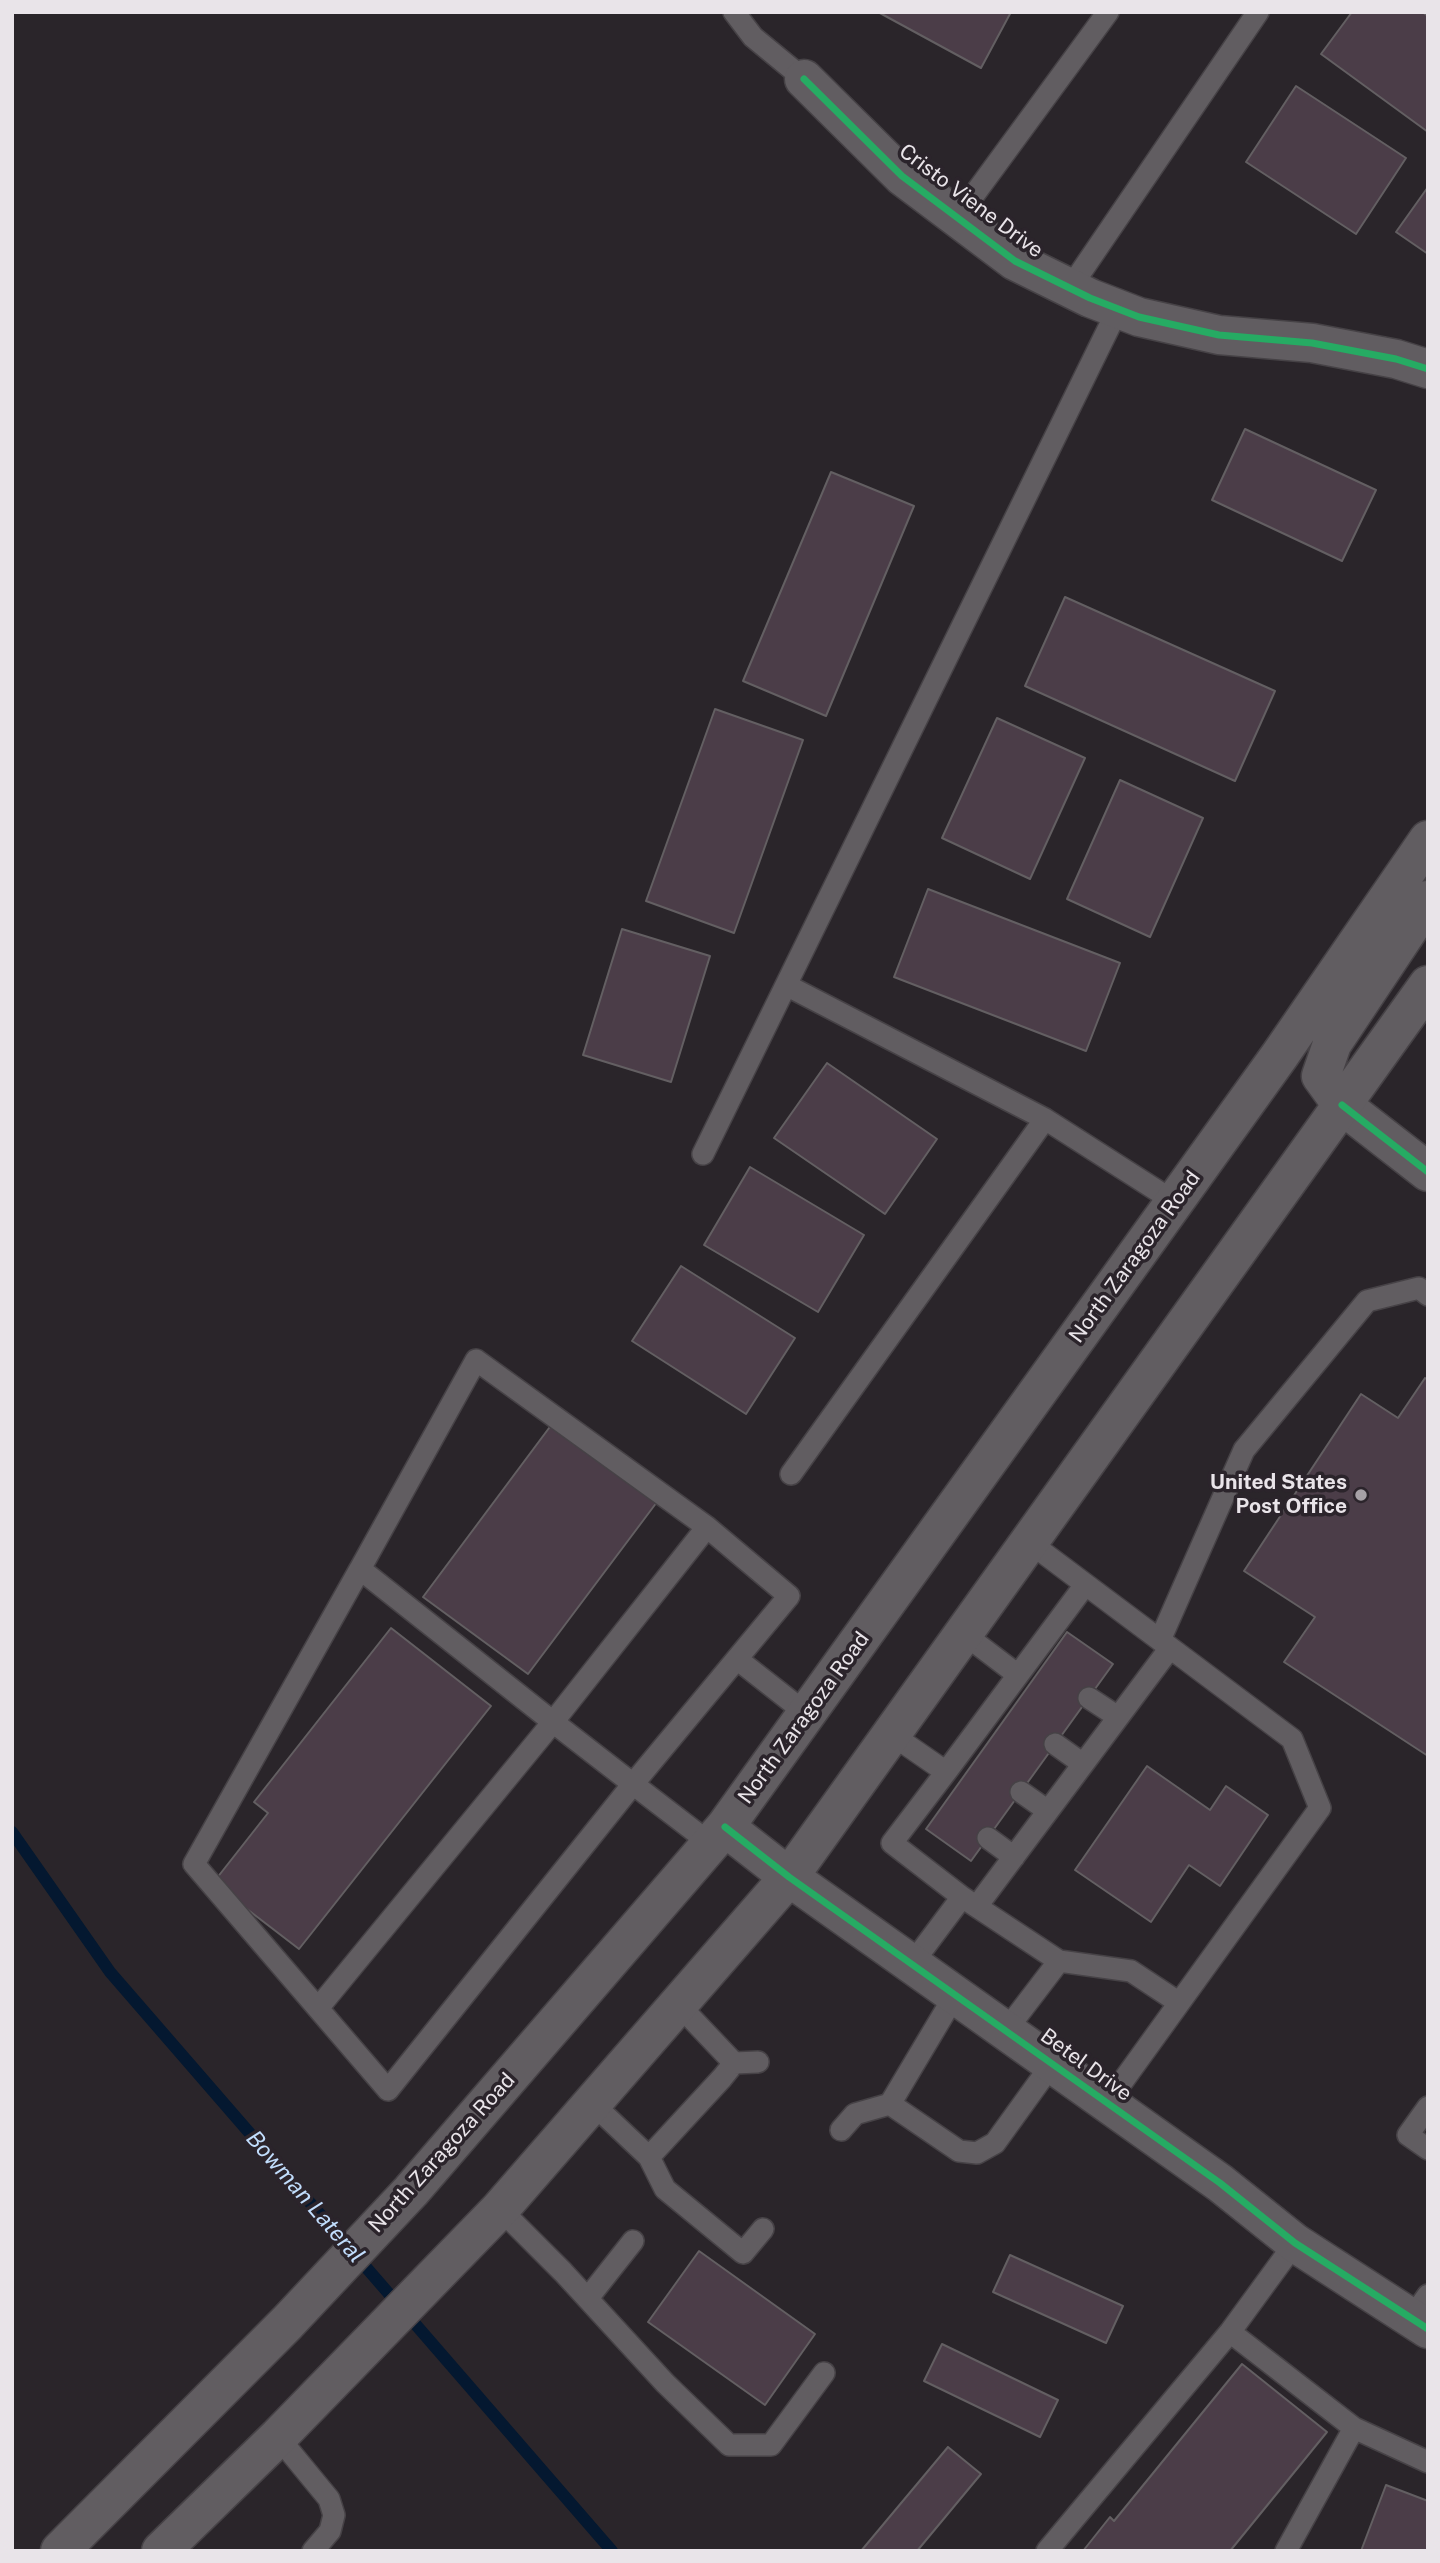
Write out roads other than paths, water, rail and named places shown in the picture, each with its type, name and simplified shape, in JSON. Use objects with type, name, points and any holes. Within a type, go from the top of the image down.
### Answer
[{"type":"main road","name":"Cristo Viene Drive","points":[[804,79],[902,176],[1016,261],[1070,288],[1139,317],[1219,335],[1312,343],[1396,359],[1428,369]]},
{"type":"main road","name":"North Zaragoza Road","points":[[60,2551],[288,2323],[411,2191],[718,1835],[1280,1055],[1428,840]]},
{"type":"main road","points":[[1428,900],[1332,1044],[1321,1076],[1342,1105],[1428,1172]]},
{"type":"main road","points":[[161,2551],[278,2437],[500,2209],[789,1877],[1428,985]]},
{"type":"main road","name":"Betel Drive","points":[[718,1835],[789,1877],[911,1965],[1007,2029],[1220,2183],[1295,2243],[1422,2315]]},
{"type":"main road","points":[[94,2551],[157,2488],[175,2435]]},
{"type":"lane","points":[[734,12],[753,37],[804,79]]},
{"type":"lane","points":[[957,218],[1108,12]]},
{"type":"lane","points":[[1070,288],[1258,12]]},
{"type":"lane","points":[[703,1154],[1118,309]]},
{"type":"lane","points":[[786,985],[1045,1119],[1175,1202]]},
{"type":"lane","points":[[791,1474],[1045,1119]]},
{"type":"lane","points":[[911,1965],[969,1901],[1014,1857],[1118,1717],[1165,1644],[1244,1450],[1367,1301],[1419,1288],[1428,1295]]},
{"type":"lane","points":[[476,1360],[707,1527],[789,1596],[633,1784],[388,2090],[194,1864],[476,1360]]},
{"type":"lane","points":[[319,2007],[707,1527]]},
{"type":"lane","points":[[1029,1542],[1292,1739],[1320,1808],[1107,2103]]},
{"type":"lane","points":[[360,1569],[633,1784],[718,1835]]},
{"type":"lane","points":[[1085,1585],[1004,1708],[970,1754],[946,1772],[936,1800],[892,1843],[969,1901],[1059,1961],[1131,1971],[1178,2002]]},
{"type":"lane","points":[[964,1634],[1030,1666]]},
{"type":"lane","points":[[737,1659],[807,1714]]},
{"type":"lane","points":[[1089,1698],[1118,1717]]},
{"type":"lane","points":[[891,1734],[946,1772]]},
{"type":"lane","points":[[1055,1744],[1083,1764]]},
{"type":"lane","points":[[1021,1791],[1048,1811]]},
{"type":"lane","points":[[988,1838],[1014,1857]]},
{"type":"lane","points":[[1007,2029],[1059,1961]]},
{"type":"lane","points":[[841,2130],[855,2113],[890,2104],[955,1995]]},
{"type":"lane","points":[[678,2004],[731,2077]]},
{"type":"lane","points":[[649,2157],[673,2147],[731,2077],[758,2062]]},
{"type":"lane","points":[[890,2104],[959,2151],[977,2153],[995,2143],[1052,2064]]},
{"type":"lane","points":[[592,2103],[649,2157],[664,2189],[743,2253],[763,2229]]},
{"type":"lane","points":[[1428,2107],[1408,2135],[1428,2149]]},
{"type":"lane","points":[[500,2209],[588,2298],[664,2383],[729,2445],[771,2445],[824,2373]]},
{"type":"lane","points":[[588,2298],[633,2241]]},
{"type":"lane","points":[[1047,2551],[1230,2332],[1295,2243]]},
{"type":"lane","points":[[1230,2332],[1354,2428],[1428,2462]]},
{"type":"lane","points":[[1286,2551],[1354,2428]]},
{"type":"lane","points":[[278,2437],[329,2499],[334,2515],[330,2531],[313,2551]]},
{"type":"waterway","name":"Bowman Lateral","points":[[12,1832],[110,1972],[612,2551]]},
{"type":"place","name":"United States Post Office","points":[[1361,1495]]}]
